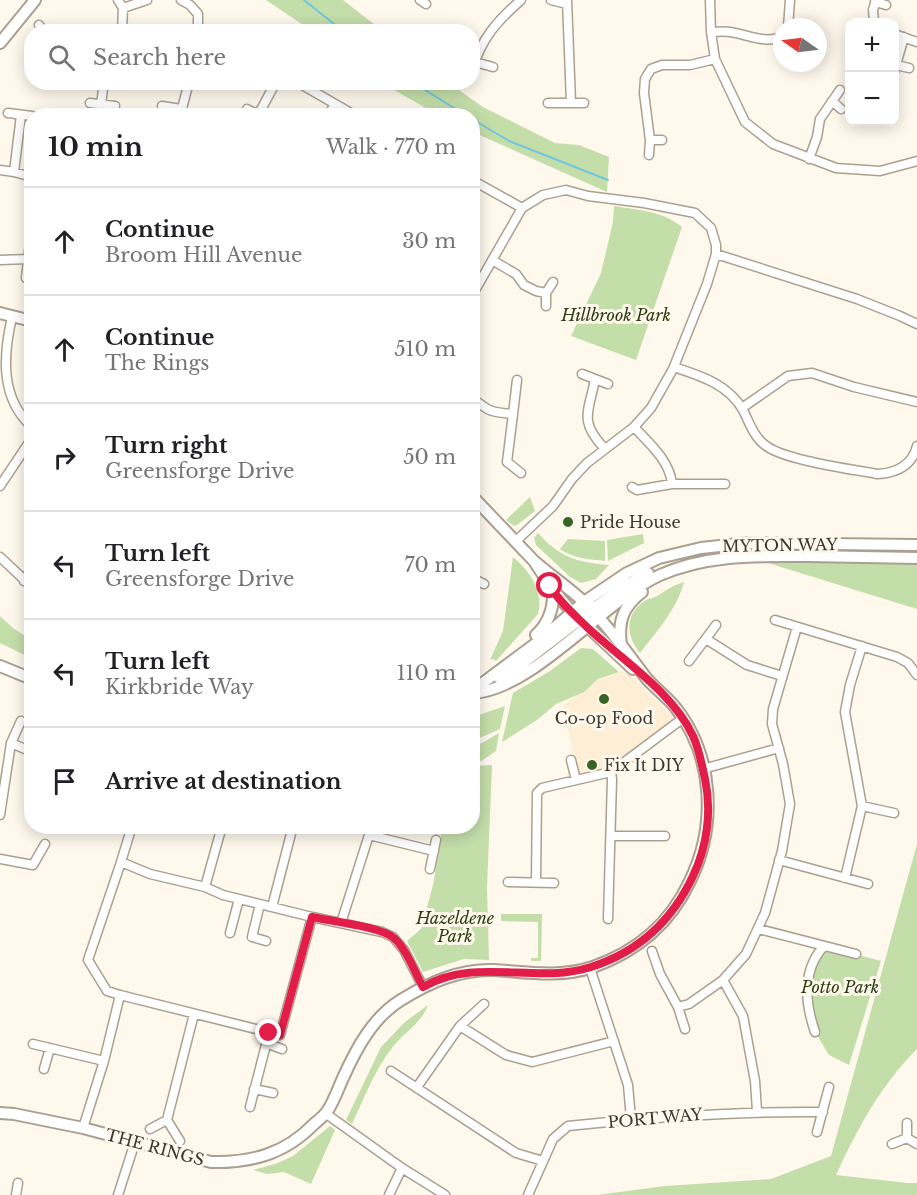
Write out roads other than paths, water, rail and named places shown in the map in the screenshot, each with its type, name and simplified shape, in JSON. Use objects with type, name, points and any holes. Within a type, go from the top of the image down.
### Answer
[{"type":"street","points":[[0,43],[35,0]]},
{"type":"street","points":[[121,24],[120,4],[147,0]]},
{"type":"street","points":[[181,0],[190,5],[198,14],[198,24]]},
{"type":"street","points":[[480,46],[497,21],[521,0]]},
{"type":"street","points":[[551,0],[567,2],[571,103]]},
{"type":"street","points":[[710,0],[711,32],[716,59],[745,122],[773,144],[836,168],[880,171],[917,161]]},
{"type":"street","points":[[789,18],[790,0]]},
{"type":"street","points":[[874,18],[875,1],[886,5]]},
{"type":"street","points":[[711,32],[728,32],[766,40],[773,39]]},
{"type":"street","points":[[899,36],[917,42]]},
{"type":"street","points":[[899,54],[904,37]]},
{"type":"street","points":[[649,155],[650,140],[644,93],[645,79],[651,69],[662,64],[690,64],[716,59]]},
{"type":"street","points":[[480,66],[493,67]]},
{"type":"street","points":[[899,68],[909,68]]},
{"type":"street","points":[[101,104],[103,90]]},
{"type":"street","points":[[181,108],[187,90]]},
{"type":"street","points":[[263,108],[272,90]]},
{"type":"street","points":[[311,90],[342,108]]},
{"type":"street","points":[[809,159],[818,137],[820,119],[840,90]]},
{"type":"street","points":[[832,101],[842,109]]},
{"type":"street","points":[[90,103],[115,106]]},
{"type":"street","points":[[548,103],[584,103]]},
{"type":"street","points":[[333,108],[335,104]]},
{"type":"street","points":[[162,106],[168,108]]},
{"type":"street","points":[[8,113],[24,115]]},
{"type":"street","points":[[14,172],[21,115]]},
{"type":"street","points":[[650,140],[662,140]]},
{"type":"street","points":[[0,170],[24,175]]},
{"type":"street","points":[[480,184],[522,208]]},
{"type":"street","points":[[480,281],[522,208],[543,195],[566,190],[588,196],[695,213],[711,228],[716,254],[707,284],[674,368],[651,408],[634,427],[586,463],[553,506],[516,541]]},
{"type":"street","points":[[716,254],[857,299],[917,324]]},
{"type":"street","points":[[0,260],[24,260]]},
{"type":"street","points":[[492,260],[516,274],[524,285],[546,293]]},
{"type":"street","points":[[546,306],[546,293],[553,282]]},
{"type":"street","points":[[0,313],[24,319]]},
{"type":"street","points":[[12,317],[4,350],[4,382],[14,407],[24,418]]},
{"type":"street","points":[[674,368],[705,378],[727,390],[742,408],[763,445],[779,453],[877,474],[900,469],[916,452]]},
{"type":"street","points":[[742,408],[788,376],[812,373],[854,387],[917,402]]},
{"type":"street","points":[[582,374],[608,384]]},
{"type":"street","points":[[517,380],[507,462],[521,473]]},
{"type":"street","points":[[596,380],[587,420],[592,436],[605,449]]},
{"type":"street","points":[[480,405],[491,412],[513,414]]},
{"type":"street","points":[[634,427],[671,472],[672,484]]},
{"type":"street","points":[[0,486],[24,450]]},
{"type":"street","points":[[632,487],[637,490],[672,484],[725,484]]},
{"type":"street","points":[[480,504],[534,561],[569,591],[585,615]]},
{"type":"street","name":"MYTON WAY","points":[[480,691],[496,688],[544,660],[577,634],[585,615],[642,565],[659,558],[702,548],[772,542],[917,545]]},
{"type":"street","name":"MYTON WAY","points":[[480,686],[512,662],[585,615],[673,570],[693,563],[748,555],[917,558]]},
{"type":"street","points":[[0,557],[24,581]]},
{"type":"street","points":[[534,561],[552,590],[585,615]]},
{"type":"street","points":[[621,646],[620,624],[625,608],[640,593],[659,583],[673,570]]},
{"type":"street","points":[[512,662],[520,650],[544,628],[549,619],[553,602],[552,590]]},
{"type":"street","points":[[486,682],[510,673],[585,615]]},
{"type":"street","name":"THE RINGS","points":[[0,1113],[83,1128],[211,1162],[248,1160],[271,1154],[305,1134],[325,1113],[356,1052],[380,1017],[398,1002],[423,987],[444,977],[465,972],[492,970],[554,974],[590,968],[615,958],[646,940],[671,914],[685,892],[700,858],[708,820],[708,791],[693,736],[675,707],[601,640],[585,615]]},
{"type":"street","name":"THE RINGS","points":[[585,615],[621,646],[650,682]]},
{"type":"street","points":[[775,620],[897,657],[908,663],[917,675]]},
{"type":"street","points":[[689,661],[716,625]]},
{"type":"street","points":[[678,1007],[689,1004],[723,980],[746,954],[765,913],[790,804],[779,748],[771,724],[773,709],[797,627]]},
{"type":"street","points":[[706,639],[747,664],[782,676]]},
{"type":"street","points":[[845,878],[862,806],[845,712],[850,685],[862,646]]},
{"type":"street","points":[[0,666],[24,676]]},
{"type":"street","points":[[536,882],[537,793],[542,788],[610,772],[682,719]]},
{"type":"street","points":[[0,815],[1,789],[11,743],[21,721]]},
{"type":"street","points":[[11,743],[24,749]]},
{"type":"street","points":[[703,770],[779,748]]},
{"type":"street","points":[[571,760],[576,780]]},
{"type":"street","points":[[608,919],[611,836],[610,772]]},
{"type":"street","points":[[862,806],[894,813]]},
{"type":"street","points":[[611,836],[652,831],[665,836]]},
{"type":"street","points":[[130,834],[88,960],[107,991],[280,1035],[312,917]]},
{"type":"street","points":[[205,887],[220,834]]},
{"type":"street","points":[[272,907],[290,834]]},
{"type":"street","points":[[341,923],[368,834]]},
{"type":"street","points":[[379,834],[434,851]]},
{"type":"street","points":[[430,868],[436,840]]},
{"type":"street","points":[[0,859],[33,865],[45,844]]},
{"type":"street","points":[[779,860],[868,884]]},
{"type":"street","points":[[121,862],[150,874],[205,887],[223,895],[381,932],[393,937],[404,950],[423,987]]},
{"type":"street","points":[[508,882],[554,883]]},
{"type":"street","points":[[230,933],[239,899]]},
{"type":"street","points":[[260,904],[252,937],[266,941]]},
{"type":"street","points":[[759,928],[856,954]]},
{"type":"street","points":[[815,1032],[807,999],[808,980],[815,956],[824,946]]},
{"type":"street","points":[[652,951],[669,993],[678,1007],[685,1029]]},
{"type":"street","points":[[590,968],[628,1085],[632,1119]]},
{"type":"street","points":[[723,980],[743,1016],[753,1070],[757,1111]]},
{"type":"street","points":[[83,1128],[104,1061],[120,995]]},
{"type":"street","points":[[417,1087],[460,1026],[484,1004]]},
{"type":"street","points":[[180,1141],[168,1120],[194,1014]]},
{"type":"street","points":[[460,1026],[506,1055],[532,1062],[614,1041]]},
{"type":"street","points":[[250,1107],[269,1033]]},
{"type":"street","points":[[266,1043],[282,1049]]},
{"type":"street","points":[[33,1044],[104,1061]]},
{"type":"street","points":[[44,1069],[50,1048]]},
{"type":"street","points":[[391,1071],[516,1153],[543,1161]]},
{"type":"street","points":[[817,1132],[829,1087]]},
{"type":"street","points":[[254,1089],[273,1093]]},
{"type":"street","name":"PORT WAY","points":[[528,1195],[553,1139],[568,1126],[632,1119],[757,1111],[823,1112]]},
{"type":"street","points":[[325,1113],[402,1168],[445,1195]]},
{"type":"street","points":[[150,1129],[168,1120]]},
{"type":"street","points":[[907,1123],[907,1138]]},
{"type":"street","points":[[907,1138],[917,1144]]},
{"type":"street","points":[[892,1144],[907,1138]]},
{"type":"street","points":[[118,1195],[135,1142]]},
{"type":"street","points":[[389,1195],[402,1168]]},
{"type":"street","points":[[16,1195],[18,1183]]},
{"type":"waterway","points":[[304,0],[334,24]]},
{"type":"waterway","points":[[425,90],[454,108]]},
{"type":"waterway","points":[[480,124],[509,141],[608,180]]},
{"type":"place","name":"Pride House","points":[[568,522]]},
{"type":"place","name":"Co-op Food","points":[[604,699]]},
{"type":"place","name":"Fix It DIY","points":[[592,765]]},
{"type":"park label","name":"Hillbrook Park","points":[[616,315]]},
{"type":"park label","name":"Hazeldene Park","points":[[455,927]]},
{"type":"park label","name":"Potto Park","points":[[840,987]]}]
